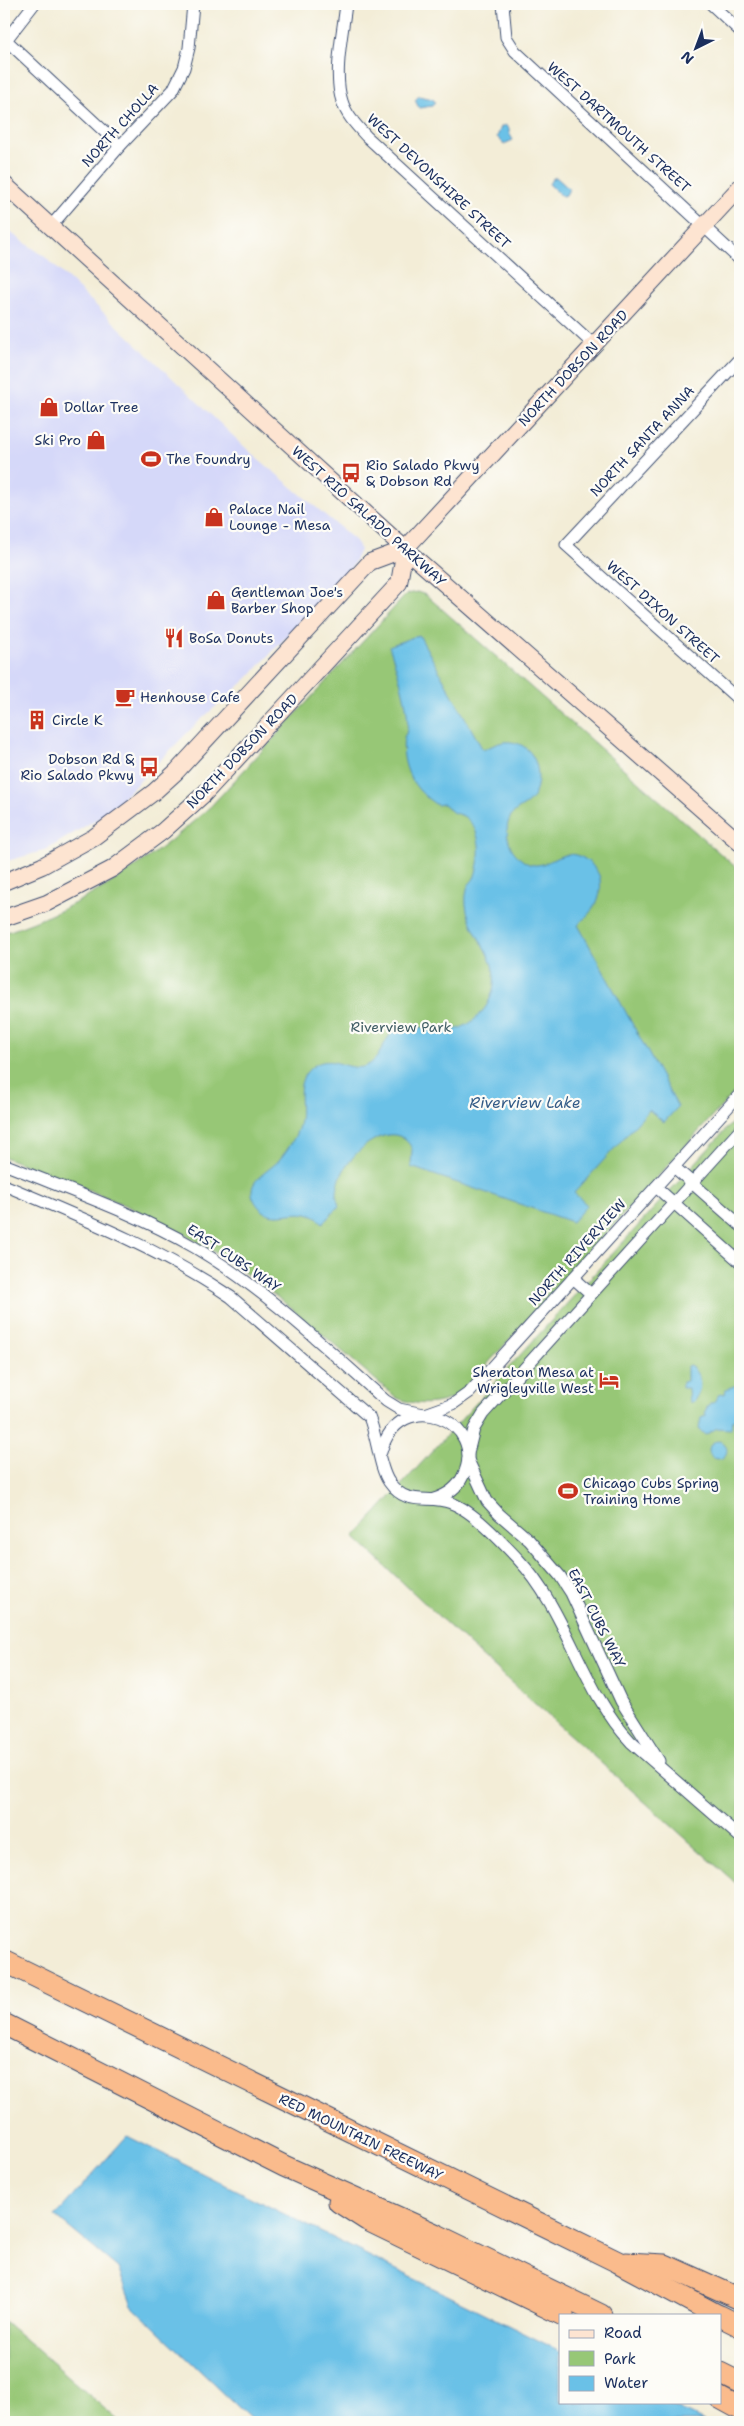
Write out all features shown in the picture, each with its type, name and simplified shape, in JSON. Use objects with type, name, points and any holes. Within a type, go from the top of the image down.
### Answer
[{"type":"highway","name":"RED MOUNTAIN FREEWAY","points":[[4,1962],[618,2262],[715,2314]]},
{"type":"highway","points":[[4,2024],[284,2166],[435,2234],[599,2314]]},
{"type":"highway","points":[[284,2166],[367,2220],[560,2314]]},
{"type":"highway","points":[[618,2262],[665,2265],[740,2299]]},
{"type":"highway","name":"RED MOUNTAIN FREEWAY","points":[[722,2317],[740,2326]]},
{"type":"highway","points":[[722,2374],[740,2383]]},
{"type":"highway","points":[[722,2399],[740,2409]]},
{"type":"main road","name":"WEST RIO SALADO PARKWAY","points":[[4,184],[405,548],[740,843]]},
{"type":"main road","name":"NORTH DOBSON ROAD","points":[[4,882],[42,866],[94,837],[138,806],[176,772],[370,562],[405,548],[740,187]]},
{"type":"main road","name":"NORTH DOBSON ROAD","points":[[4,918],[47,903],[112,869],[163,831],[204,794],[399,583],[405,548]]},
{"type":"street","points":[[34,4],[6,40],[120,146]]},
{"type":"street","name":"NORTH CHOLLA","points":[[51,226],[120,146],[172,90],[184,68],[189,48],[193,4]]},
{"type":"street","name":"WEST DEVONSHIRE STREET","points":[[346,4],[338,82],[342,102],[350,118],[366,136],[594,345]]},
{"type":"street","name":"WEST DARTMOUTH STREET","points":[[503,4],[506,37],[515,51],[705,225],[740,260]]},
{"type":"street","points":[[711,4],[740,31]]},
{"type":"street","name":"NORTH SANTA ANNA","points":[[566,545],[740,359]]},
{"type":"street","name":"WEST DIXON STREET","points":[[566,545],[740,701]]},
{"type":"street","name":"NORTH RIVERVIEW","points":[[424,1414],[453,1404],[470,1392],[740,1094]]},
{"type":"street","points":[[432,1500],[443,1496],[457,1486],[466,1471],[474,1429],[483,1414],[740,1130]]},
{"type":"street","name":"EAST CUBS WAY","points":[[4,1164],[119,1209],[195,1248],[263,1294],[386,1401],[399,1409],[434,1415],[450,1423],[462,1436],[468,1456],[487,1501],[498,1514],[536,1547],[560,1576],[571,1593],[621,1701],[670,1777]]},
{"type":"street","points":[[674,1167],[740,1226]]},
{"type":"street","name":"EAST CUBS WAY","points":[[4,1185],[134,1240],[184,1267],[231,1298],[369,1417],[376,1436],[382,1464],[390,1483],[400,1493],[419,1500],[451,1503],[465,1511],[518,1559],[547,1597],[608,1715],[631,1742],[670,1777],[739,1832]]},
{"type":"street","points":[[656,1187],[740,1262]]},
{"type":"street","points":[[573,1278],[592,1294]]},
{"type":"street","points":[[382,1464],[381,1452],[384,1440],[391,1429],[400,1421],[424,1414]]},
{"type":"shaded area","points":[[4,228],[44,256],[248,450],[356,541],[360,550],[353,565],[248,678],[196,724],[110,811],[46,850],[4,862]]},
{"type":"green space","name":"Riverview Park","points":[[417,592],[426,595],[740,871],[740,1086],[491,1360],[473,1384],[453,1398],[425,1404],[397,1398],[277,1297],[201,1244],[129,1207],[4,1157],[4,933],[62,910],[114,881],[187,827],[211,806],[403,598],[407,594]]},
{"type":"green space","name":"Chicago Cubs Spring Training Home","points":[[740,1114],[740,1887],[478,1653],[354,1537]]},
{"type":"green space","points":[[4,2321],[120,2422],[7,2422],[4,2420]]},
{"type":"water","points":[[419,96],[433,99],[435,103],[432,106],[419,108],[415,100]]},
{"type":"water","points":[[505,125],[509,128],[509,133],[513,140],[504,144],[497,137],[501,127]]},
{"type":"water","points":[[556,177],[569,189],[566,195],[562,196],[549,184]]},
{"type":"water","name":"Riverview Lake","points":[[419,635],[483,750],[504,742],[515,743],[523,746],[535,760],[538,779],[533,797],[511,816],[508,824],[508,839],[514,851],[524,862],[537,865],[572,854],[590,863],[598,873],[600,893],[598,899],[592,910],[578,925],[678,1107],[664,1122],[649,1110],[574,1193],[587,1205],[572,1222],[411,1167],[412,1149],[403,1138],[390,1135],[377,1139],[350,1160],[341,1175],[337,1191],[339,1206],[323,1223],[306,1214],[273,1215],[265,1212],[253,1198],[252,1190],[254,1184],[280,1159],[299,1126],[301,1085],[308,1071],[321,1062],[333,1062],[351,1067],[363,1067],[370,1064],[380,1053],[391,1034],[404,1026],[415,1026],[442,1032],[458,1029],[473,1021],[485,1008],[494,985],[493,971],[489,958],[469,918],[466,904],[468,887],[475,876],[479,853],[478,837],[475,829],[465,817],[452,812],[443,804],[437,805],[421,792],[410,776],[404,758],[404,737],[408,719],[400,679],[389,646]]},
{"type":"water","points":[[690,1365],[697,1374],[700,1383],[693,1402],[689,1402],[688,1388],[682,1388],[682,1382],[687,1381],[687,1366]]},
{"type":"water","points":[[737,1385],[740,1388],[738,1408],[740,1419],[732,1420],[731,1429],[717,1428],[705,1435],[699,1429],[701,1418],[706,1416],[705,1411],[710,1403],[713,1403],[720,1393],[725,1394],[726,1389]]},
{"type":"water","points":[[718,1441],[726,1446],[727,1450],[722,1458],[718,1459],[710,1454],[709,1450],[714,1442]]},
{"type":"water","points":[[127,2136],[559,2351],[559,2404],[668,2404],[705,2422],[254,2422],[132,2306],[118,2268],[55,2216]]},
{"type":"place","name":"Dollar Tree","points":[[49,407]]},
{"type":"place","name":"Ski Pro","points":[[96,440]]},
{"type":"place","name":"The Foundry","points":[[151,459]]},
{"type":"place","name":"Rio Salado Pkwy & Dobson Rd","points":[[351,473]]},
{"type":"place","name":"Palace Nail Lounge - Mesa","points":[[214,517]]},
{"type":"place","name":"Gentleman Joe's Barber Shop","points":[[216,600]]},
{"type":"place","name":"BoSa Donuts","points":[[174,638]]},
{"type":"place","name":"Henhouse Cafe","points":[[125,697]]},
{"type":"place","name":"Circle K","points":[[37,720]]},
{"type":"place","name":"Dobson Rd & Rio Salado Pkwy","points":[[149,767]]},
{"type":"place","name":"Sheraton Mesa at Wrigleyville West","points":[[609,1380]]},
{"type":"place","name":"Chicago Cubs Spring Training Home","points":[[568,1491]]}]
